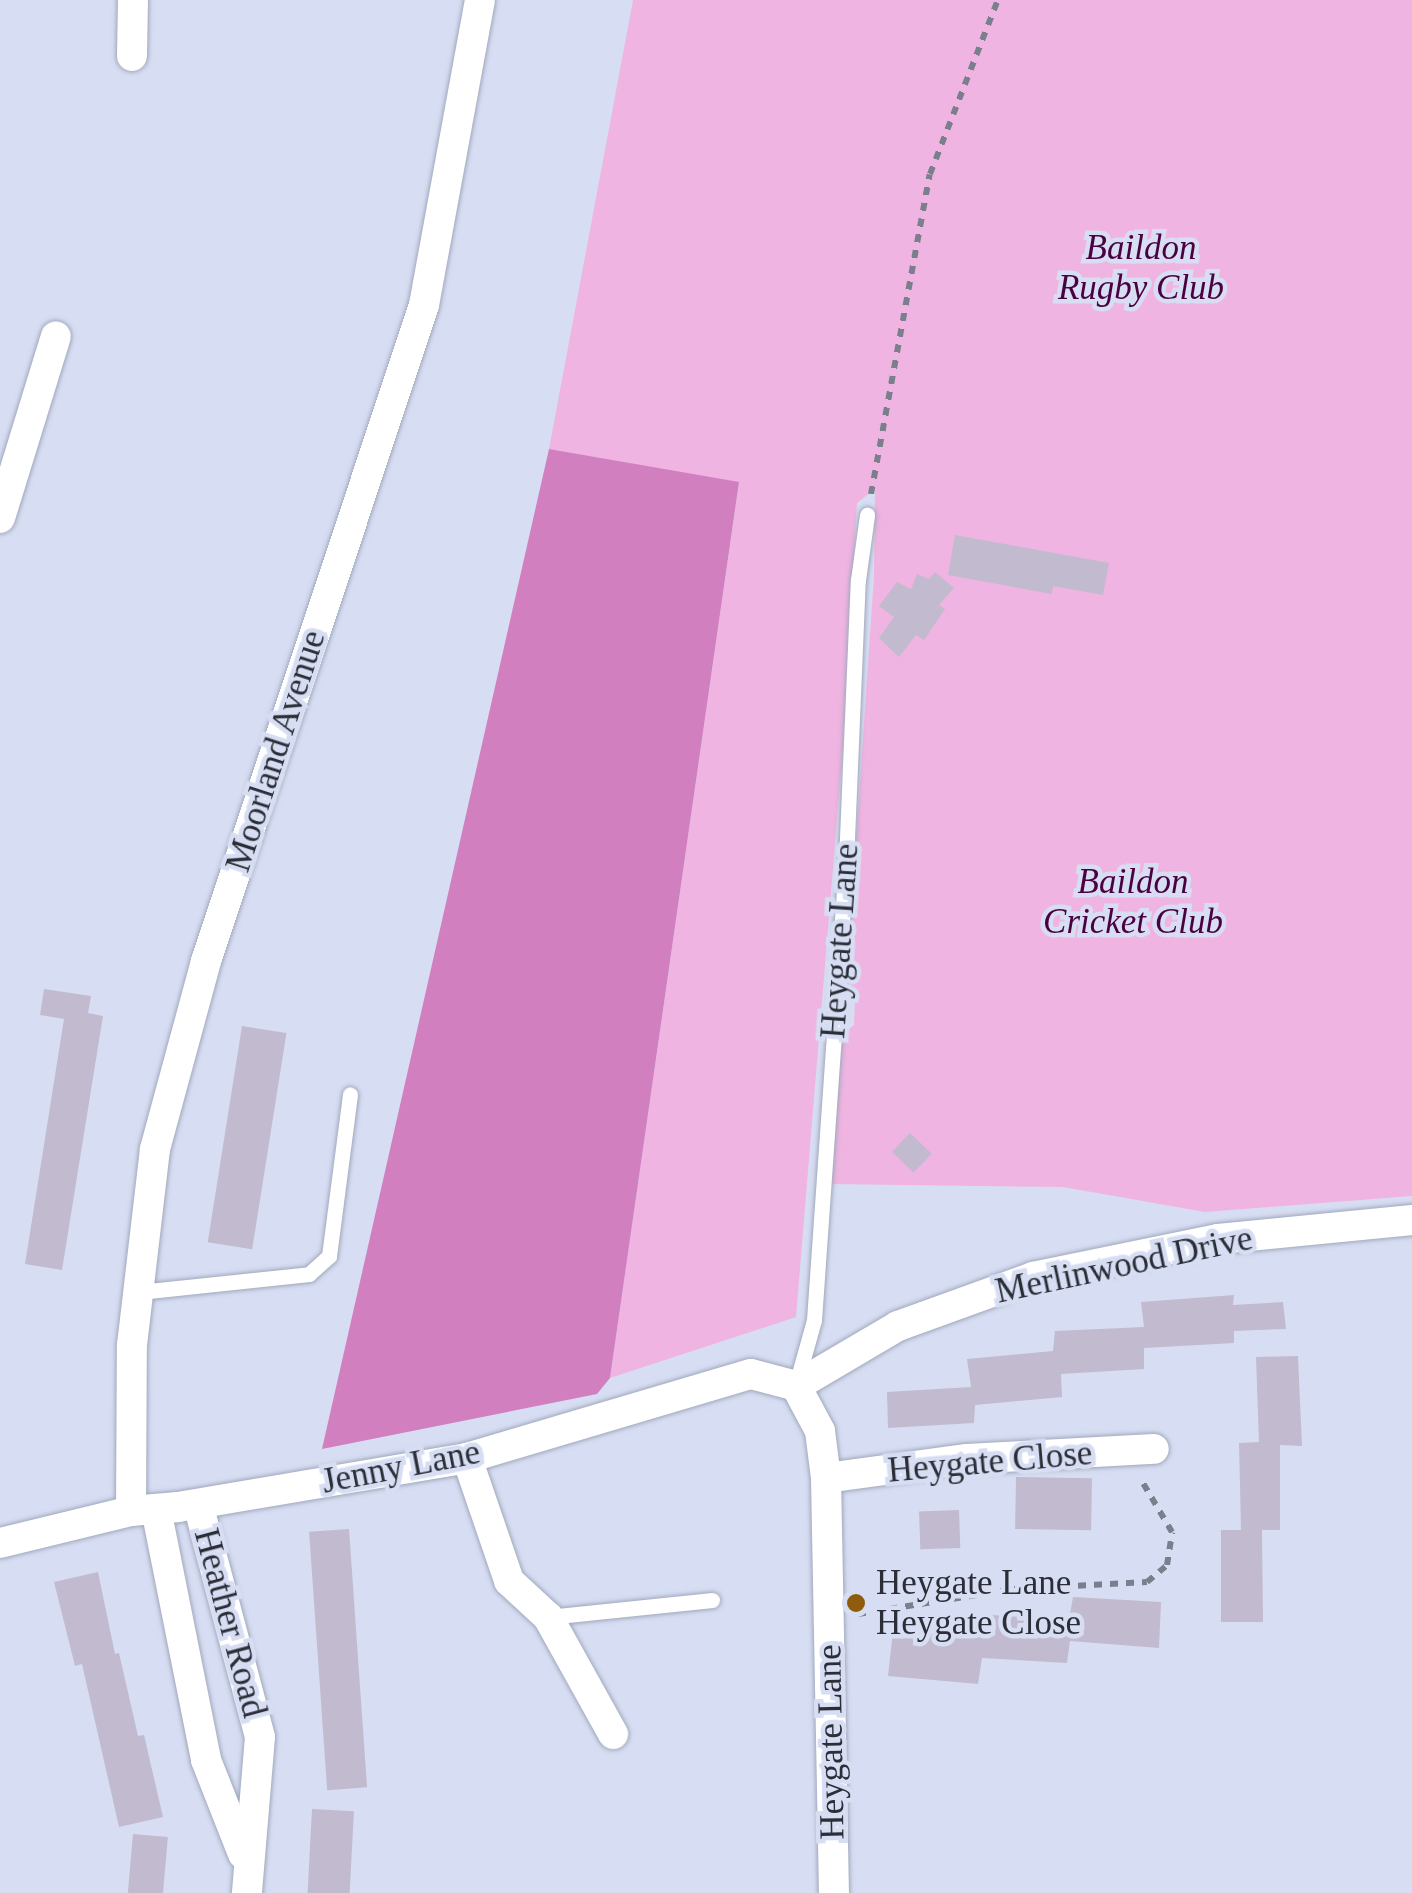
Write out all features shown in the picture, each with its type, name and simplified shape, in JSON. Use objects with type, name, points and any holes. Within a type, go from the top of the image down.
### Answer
[{"type":"street","points":[[132,56],[134,0]]},
{"type":"street","name":"Moorland Avenue","points":[[144,1510],[132,1345],[156,1149],[206,962],[424,305],[480,0]]},
{"type":"street","points":[[0,518],[56,336]]},
{"type":"street","name":"Merlinwood Drive","points":[[796,1386],[898,1326],[1033,1277],[1218,1239],[1412,1220]]},
{"type":"street","name":"Jenny Lane","points":[[0,1543],[144,1510],[467,1458],[751,1374],[796,1386]]},
{"type":"street","name":"Heygate Lane","points":[[796,1386],[820,1431],[826,1478],[834,1893]]},
{"type":"street","name":"Heygate Close","points":[[826,1478],[967,1459],[1154,1450]]},
{"type":"street","points":[[467,1458],[509,1581],[548,1617],[613,1734]]},
{"type":"street","name":"Heather Road","points":[[198,1504],[260,1738],[246,1862],[247,1893]]},
{"type":"street","name":"Heather Road","points":[[144,1510],[206,1760],[246,1862]]},
{"type":"lane","name":"Heygate Lane","points":[[796,1386],[814,1320],[846,862],[858,580],[867,514]]},
{"type":"lane","points":[[139,1292],[308,1274],[329,1256],[350,1094]]},
{"type":"lane","points":[[548,1617],[712,1600]]},
{"type":"path","points":[[867,514],[890,373],[930,174],[998,0]]},
{"type":"path","points":[[829,1619],[1014,1589],[1147,1582],[1167,1566],[1172,1532],[1158,1501],[1117,1451]]},
{"type":"green space","points":[[633,0],[1412,0],[1412,1196],[1205,1212],[1063,1187],[828,1184],[843,1034],[854,1025],[855,1000],[846,992],[874,575],[875,489],[857,503],[844,734],[796,1317],[610,1378],[739,483],[549,449]]},
{"type":"shaded area","points":[[549,449],[739,482],[610,1378],[597,1394],[322,1449]]},
{"type":"building","points":[[955,535],[1109,563],[1103,595],[1053,586],[1052,594],[948,575]]},
{"type":"building","points":[[935,572],[954,588],[939,605],[945,609],[924,640],[916,635],[899,657],[879,638],[894,617],[879,606],[897,582],[911,589],[917,574],[929,579]]},
{"type":"building","points":[[44,989],[91,996],[88,1013],[103,1016],[62,1270],[25,1264],[64,1019],[40,1015]]},
{"type":"building","points":[[242,1026],[286,1033],[252,1249],[208,1242]]},
{"type":"building","points":[[910,1133],[932,1154],[914,1173],[892,1152]]},
{"type":"building","points":[[1234,1295],[1233,1305],[1283,1302],[1286,1329],[1234,1331],[1234,1343],[1144,1348],[1144,1369],[1061,1374],[1062,1397],[975,1405],[974,1423],[888,1428],[887,1392],[971,1387],[967,1359],[1053,1351],[1055,1331],[1144,1327],[1141,1302]]},
{"type":"building","points":[[1298,1356],[1302,1446],[1280,1445],[1280,1530],[1262,1530],[1263,1622],[1221,1622],[1221,1530],[1241,1530],[1239,1443],[1259,1442],[1256,1357]]},
{"type":"building","points":[[1016,1477],[1092,1478],[1091,1530],[1015,1529]]},
{"type":"building","points":[[959,1510],[960,1548],[920,1549],[919,1511]]},
{"type":"building","points":[[349,1529],[367,1787],[327,1790],[309,1532]]},
{"type":"building","points":[[98,1572],[115,1654],[119,1653],[138,1736],[144,1735],[163,1817],[119,1827],[82,1664],[75,1666],[54,1582]]},
{"type":"building","points":[[1073,1597],[1161,1602],[1159,1648],[1070,1641],[1067,1663],[982,1658],[978,1684],[888,1676],[893,1631],[977,1637],[978,1614],[1069,1620]]},
{"type":"building","points":[[312,1809],[354,1811],[350,1893],[308,1893]]},
{"type":"building","points":[[133,1834],[168,1837],[163,1893],[128,1893]]},
{"type":"place","name":"Heygate Lane Heygate Close","points":[[856,1603]]},
{"type":"park label","name":"Baildon Rugby Club","points":[[1141,268]]},
{"type":"park label","name":"Baildon Cricket Club","points":[[1133,902]]}]
